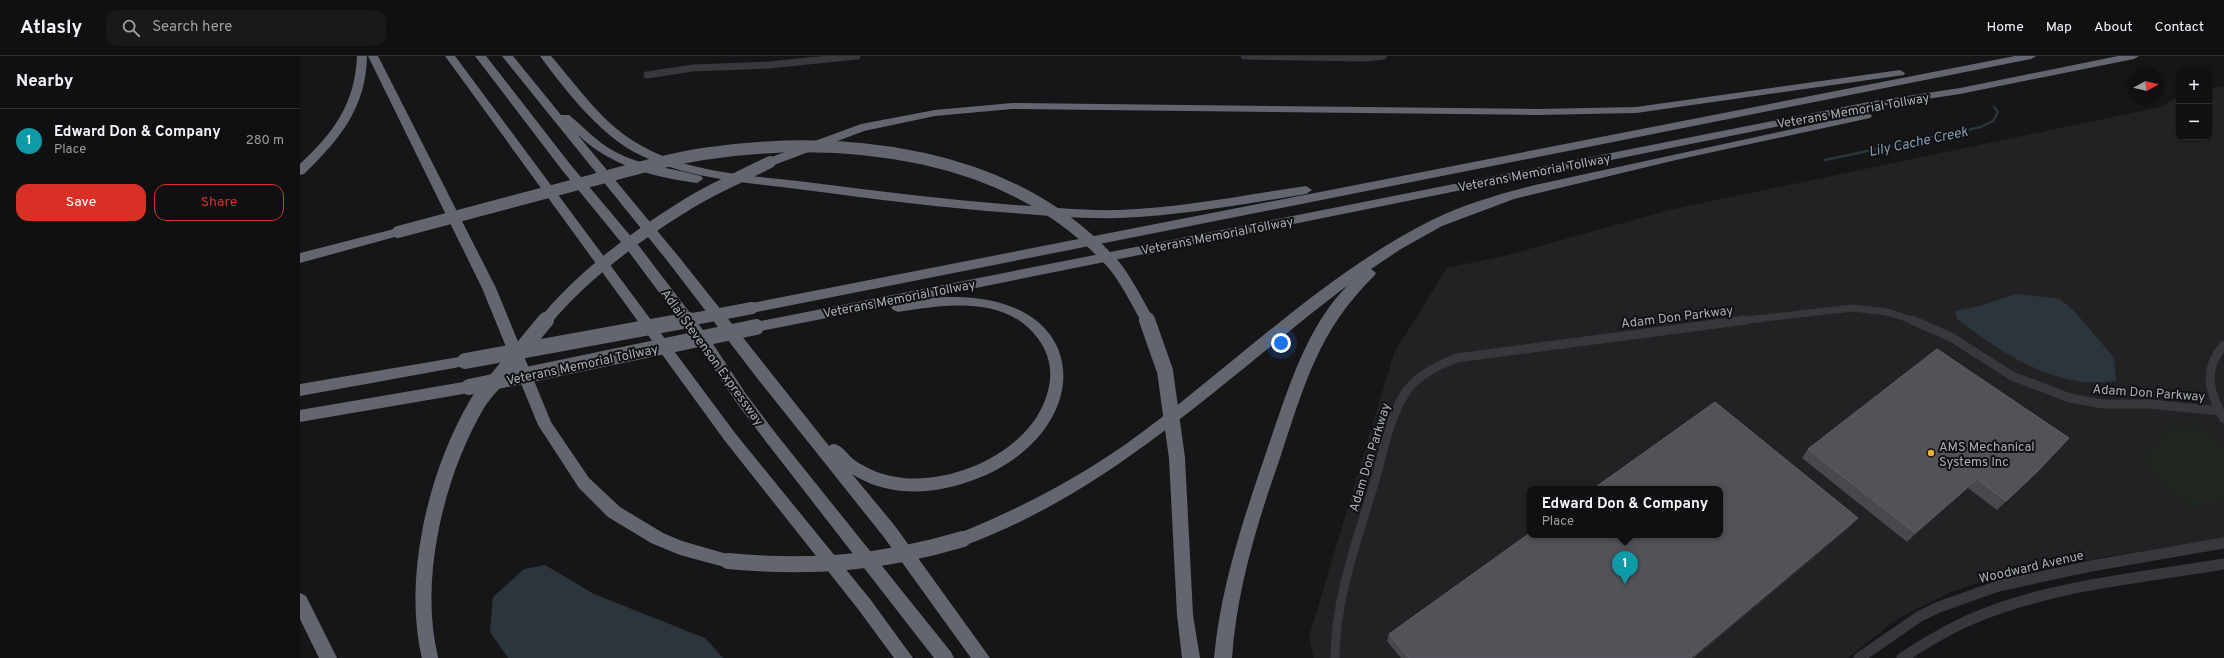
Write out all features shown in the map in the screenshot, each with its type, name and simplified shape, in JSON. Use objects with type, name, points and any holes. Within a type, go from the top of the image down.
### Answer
[{"type":"highway","points":[[300,171],[333,138],[352,110],[362,80],[362,56]]},
{"type":"highway","points":[[373,56],[489,288],[545,425],[584,483],[614,512],[651,535],[680,548],[728,561],[802,567],[850,565],[899,557],[963,539],[998,527],[1030,512],[1094,473],[1181,411],[1334,289],[1373,261],[1414,235],[1463,210],[1489,200],[1527,190],[1872,114],[1960,92]]},
{"type":"highway","points":[[450,56],[730,437],[864,604],[904,658]]},
{"type":"highway","name":"Adlai Stevenson Expressway","points":[[480,56],[566,167],[634,249],[704,342],[741,398],[772,439],[945,658]]},
{"type":"highway","points":[[507,56],[674,260],[762,374],[889,531],[981,658]]},
{"type":"highway","points":[[545,56],[605,124],[621,139],[650,156],[678,166],[708,173],[847,192],[981,207],[1081,214],[1119,214],[1177,210],[1347,183],[1384,184]]},
{"type":"highway","points":[[430,658],[426,641],[423,578],[433,519],[449,463],[477,403],[558,304],[609,258],[684,206],[770,162],[861,128],[902,118],[958,110],[1012,106],[1056,105],[1538,112],[1636,110],[1726,99],[2016,56]]},
{"type":"highway","name":"Veterans Memorial Tollway","points":[[300,390],[752,308],[2030,56]]},
{"type":"highway","name":"Veterans Memorial Tollway","points":[[300,416],[469,387],[756,327],[1866,106],[1960,92],[2134,56]]},
{"type":"highway","points":[[538,94],[601,149],[619,159],[648,170],[689,178],[749,185],[847,192]]},
{"type":"highway","points":[[300,258],[650,165],[701,154],[737,149],[791,146],[859,148],[925,158],[968,169],[1008,185],[1057,214],[1097,248],[1125,280],[1147,318],[1159,348],[1171,402],[1177,458],[1185,615],[1191,658]]},
{"type":"highway","points":[[1223,658],[1229,596],[1240,552],[1310,354],[1334,312],[1354,288],[1414,235]]},
{"type":"highway","points":[[762,374],[776,386],[843,461],[860,472],[882,482],[905,485],[942,483],[960,478],[993,465],[1007,456],[1038,427],[1047,414],[1056,388],[1056,361],[1053,352],[1043,334],[1022,316],[1000,306],[972,301],[930,303],[805,322],[771,324]]},
{"type":"highway","points":[[300,601],[328,658]]},
{"type":"street","points":[[647,75],[669,70],[722,65],[767,65],[857,56]]},
{"type":"street","points":[[1244,56],[1366,58],[1383,56]]},
{"type":"street","name":"Adam Don Parkway","points":[[1335,658],[1334,638],[1353,555],[1395,412],[1409,387],[1420,376],[1444,362],[1456,358],[1477,354],[1821,310],[1853,308],[1887,312],[1923,323],[1952,337],[2012,376],[2070,398],[2103,404],[2150,404],[2220,411]]},
{"type":"street","points":[[2224,345],[2210,367],[2215,401],[2224,419]]},
{"type":"street","name":"Woodward Avenue","points":[[1860,658],[1920,616],[1939,607],[1998,586],[2091,566],[2224,543]]},
{"type":"street","points":[[1902,658],[1950,628],[1986,613],[2033,598],[2224,564]]},
{"type":"shaded area","points":[[2224,86],[2224,538],[2033,569],[1988,580],[1951,592],[1897,619],[1848,658],[1314,658],[1309,637],[1394,353],[1447,268],[1508,255],[1669,210],[2161,107],[2176,98],[2176,140],[2212,140],[2212,88]]},
{"type":"shaded area","points":[[2016,294],[2060,299],[2076,313],[2114,358],[2116,381],[2094,383],[2052,375],[2011,356],[1957,319],[1955,311],[1979,306]]},
{"type":"shaded area","points":[[2186,424],[2202,429],[2224,452],[2224,501],[2196,508],[2172,494],[2142,456],[2158,444],[2166,428]]},
{"type":"shaded area","points":[[545,565],[594,594],[705,638],[723,658],[508,658],[490,632],[493,597],[524,569]]},
{"type":"building","name":"AMS Mechanical Systems Inc","points":[[1937,349],[2069,438],[2038,471],[2006,501],[1977,479],[1915,533],[1808,449]]},
{"type":"building","points":[[1715,402],[1858,518],[1691,658],[1409,658],[1389,634],[1527,535],[1527,538],[1723,538],[1723,486],[1597,486]]},
{"type":"waterway","name":"Lily Cache Creek","points":[[1825,160],[1981,127],[1993,121],[1998,112],[1994,107]]},
{"type":"place","name":"AMS Mechanical Systems Inc","points":[[1931,453]]},
{"type":"place","name":"Edward Don & Company","points":[[1625,584]]}]
